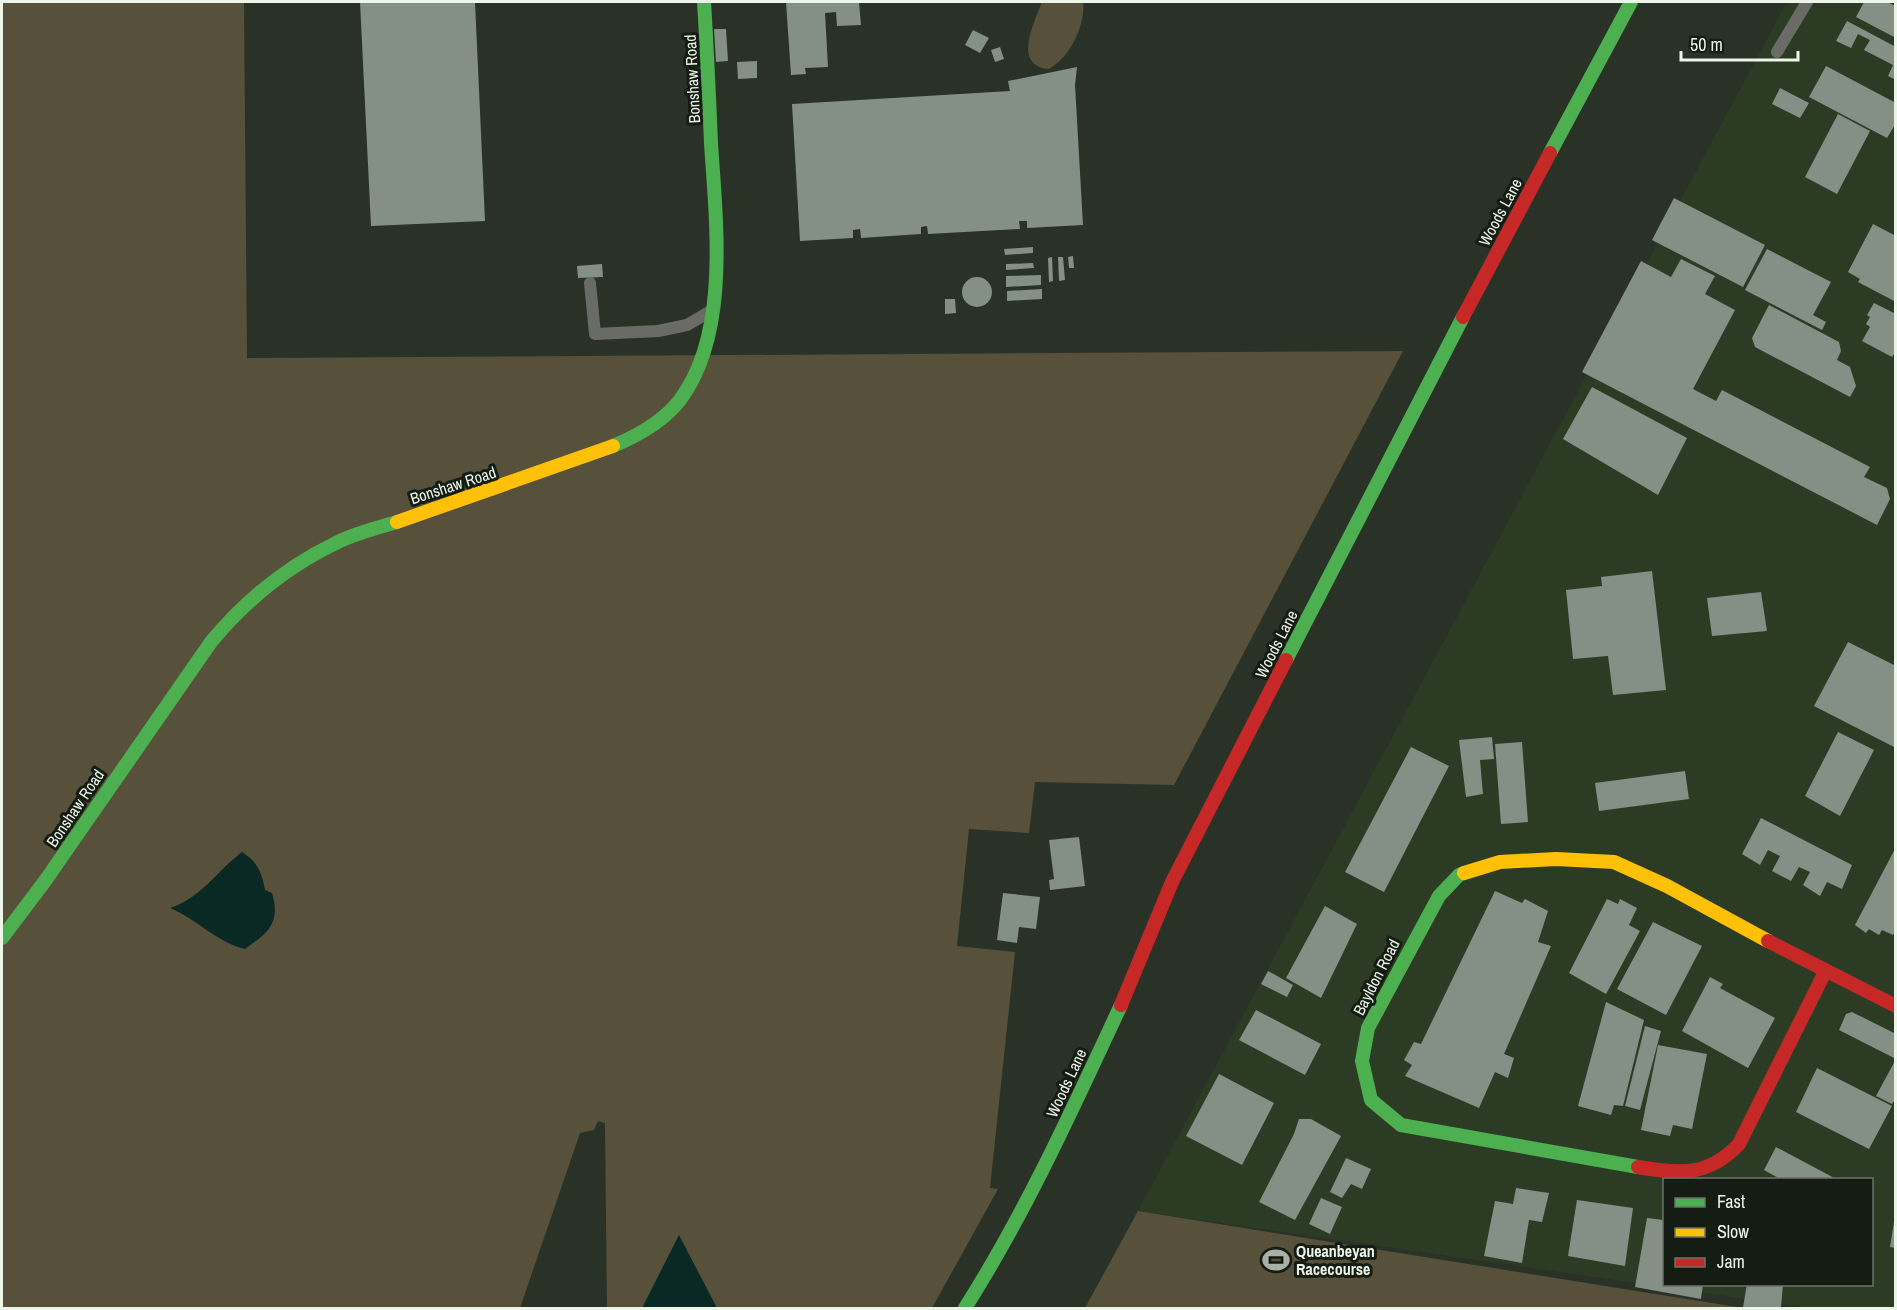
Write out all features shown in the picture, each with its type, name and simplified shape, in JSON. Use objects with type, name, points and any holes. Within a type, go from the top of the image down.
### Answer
[{"type":"street","name":"Bonshaw Road","points":[[2,938],[211,642],[234,614],[261,591],[293,568],[337,542],[628,441],[657,421],[680,400],[701,364],[717,281],[704,2]]},
{"type":"street","name":"Woods Lane","points":[[965,1308],[988,1272],[1052,1152],[1122,1003],[1177,872],[1455,332],[1632,2]]},
{"type":"street","points":[[1777,52],[1807,2]]},
{"type":"street","points":[[590,283],[595,334],[658,331],[687,325],[711,311]]},
{"type":"street","name":"Bayldon Road","points":[[1825,972],[1739,1144],[1726,1159],[1705,1170],[1682,1173],[1656,1170],[1401,1125],[1371,1100],[1362,1061],[1368,1028],[1409,947],[1439,896],[1460,875],[1500,862],[1556,859],[1614,862],[1719,912],[1825,972],[1896,1006]]},
{"type":"shaded area","points":[[2,2],[244,2],[247,358],[1403,351],[1174,785],[1035,782],[1029,833],[969,829],[957,946],[1015,952],[990,1188],[998,1189],[932,1308],[607,1308],[605,1123],[598,1121],[594,1130],[580,1133],[520,1308],[2,1308]]},
{"type":"shaded area","points":[[1042,2],[1083,2],[1082,20],[1075,40],[1064,57],[1049,69],[1038,66],[1031,60],[1028,52],[1031,32]]},
{"type":"shaded area","points":[[1787,2],[1895,2],[1895,1308],[1809,1308],[1138,1211]]},
{"type":"shaded area","name":"Queanbeyan Racecourse","points":[[1138,1211],[1743,1308],[1085,1308]]},
{"type":"water","points":[[242,852],[252,859],[258,868],[265,890],[272,893],[275,912],[266,932],[245,949],[225,941],[170,908],[181,904],[200,891]]},
{"type":"water","points":[[679,1235],[717,1308],[642,1308]]},
{"type":"building","points":[[360,2],[475,2],[485,221],[371,226]]},
{"type":"building","points":[[786,2],[859,2],[861,25],[837,26],[836,12],[825,13],[828,67],[805,68],[806,74],[791,75]]},
{"type":"building","points":[[1864,2],[1887,2],[1896,6],[1896,38],[1856,17]]},
{"type":"building","points":[[1847,21],[1896,47],[1896,80],[1888,76],[1893,65],[1864,50],[1870,40],[1858,34],[1851,48],[1836,41]]},
{"type":"building","points":[[714,29],[726,29],[728,61],[716,62]]},
{"type":"building","points":[[973,30],[989,38],[980,53],[965,45]]},
{"type":"building","points":[[1000,47],[1004,59],[995,62],[991,50]]},
{"type":"building","points":[[757,61],[757,78],[738,79],[737,62]]},
{"type":"building","points":[[1826,66],[1896,103],[1896,123],[1887,138],[1809,97]]},
{"type":"building","points":[[1077,67],[1075,85],[1083,225],[1027,228],[1027,221],[1019,221],[1020,229],[928,234],[927,226],[921,227],[921,234],[861,238],[860,229],[853,230],[853,238],[800,241],[792,104],[1010,91],[1008,81]]},
{"type":"building","points":[[1780,88],[1809,103],[1800,118],[1772,104]]},
{"type":"building","points":[[1838,114],[1870,131],[1837,194],[1805,177]]},
{"type":"building","points":[[1674,198],[1765,245],[1743,287],[1652,240]]},
{"type":"building","points":[[1873,224],[1896,236],[1896,302],[1858,282],[1860,279],[1848,272]]},
{"type":"building","points":[[1033,247],[1033,253],[1005,255],[1004,249]]},
{"type":"building","points":[[1767,249],[1831,282],[1813,315],[1826,322],[1822,330],[1745,290]]},
{"type":"building","points":[[1073,256],[1074,268],[1069,268],[1068,257]]},
{"type":"building","points":[[1052,257],[1053,281],[1049,282],[1048,258]]},
{"type":"building","points":[[1058,257],[1063,257],[1065,280],[1059,281]]},
{"type":"building","points":[[1681,259],[1715,276],[1705,294],[1735,310],[1693,389],[1716,401],[1722,390],[1870,467],[1864,477],[1887,488],[1890,499],[1877,525],[1582,372],[1641,261],[1671,277]]},
{"type":"building","points":[[1033,263],[1034,268],[1006,270],[1006,264]]},
{"type":"building","points":[[602,264],[603,277],[578,278],[577,266]]},
{"type":"building","points":[[1041,275],[1041,285],[1006,287],[1006,276]]},
{"type":"building","points":[[977,277],[988,281],[992,292],[988,303],[977,307],[966,303],[962,292],[966,281]]},
{"type":"building","points":[[1042,289],[1042,299],[1007,301],[1007,291]]},
{"type":"building","points":[[945,299],[955,299],[956,313],[945,314]]},
{"type":"building","points":[[1874,303],[1896,314],[1896,351],[1892,357],[1862,341],[1870,327],[1866,324],[1870,317],[1867,315]]},
{"type":"building","points":[[1769,305],[1839,342],[1841,351],[1837,360],[1850,367],[1856,386],[1850,397],[1755,347],[1752,338]]},
{"type":"building","points":[[1592,387],[1687,438],[1658,495],[1563,439]]},
{"type":"building","points":[[1652,571],[1666,690],[1613,695],[1608,656],[1573,659],[1566,590],[1602,586],[1601,577]]},
{"type":"building","points":[[1761,592],[1767,631],[1712,636],[1707,598]]},
{"type":"building","points":[[1848,642],[1896,666],[1896,748],[1814,706]]},
{"type":"building","points":[[1838,732],[1874,750],[1840,816],[1805,796]]},
{"type":"building","points":[[1492,737],[1494,759],[1480,760],[1483,794],[1466,797],[1459,740]]},
{"type":"building","points":[[1522,742],[1528,822],[1501,824],[1495,744]]},
{"type":"building","points":[[1411,747],[1449,766],[1384,892],[1345,872]]},
{"type":"building","points":[[1685,771],[1689,799],[1599,811],[1595,783]]},
{"type":"building","points":[[1761,818],[1852,865],[1842,889],[1827,882],[1820,896],[1803,885],[1810,872],[1799,867],[1791,881],[1772,871],[1780,856],[1768,850],[1760,865],[1742,854]]},
{"type":"building","points":[[1079,837],[1085,886],[1050,890],[1049,880],[1054,879],[1049,840]]},
{"type":"building","points":[[1896,847],[1896,930],[1893,935],[1882,930],[1879,935],[1869,929],[1866,933],[1855,925]]},
{"type":"building","points":[[1495,891],[1522,903],[1525,899],[1548,911],[1538,942],[1551,946],[1504,1054],[1514,1058],[1508,1078],[1495,1072],[1479,1108],[1405,1076],[1412,1065],[1404,1060],[1414,1042],[1421,1044]]},
{"type":"building","points":[[1003,893],[1040,897],[1036,929],[1019,927],[1017,943],[997,940]]},
{"type":"building","points":[[1607,899],[1618,904],[1620,899],[1637,908],[1629,925],[1640,931],[1606,994],[1569,973]]},
{"type":"building","points":[[1325,906],[1357,924],[1321,998],[1286,978]]},
{"type":"building","points":[[1653,922],[1702,946],[1666,1015],[1617,989]]},
{"type":"building","points":[[1268,971],[1293,985],[1287,997],[1261,984]]},
{"type":"building","points":[[1710,977],[1723,984],[1720,988],[1775,1018],[1748,1068],[1682,1031]]},
{"type":"building","points":[[1606,1002],[1644,1020],[1623,1106],[1614,1105],[1611,1115],[1578,1106]]},
{"type":"building","points":[[1256,1010],[1321,1044],[1305,1075],[1239,1040]]},
{"type":"building","points":[[1852,1012],[1896,1034],[1896,1059],[1839,1030],[1846,1014]]},
{"type":"building","points":[[1645,1026],[1661,1031],[1640,1110],[1625,1106]]},
{"type":"building","points":[[1658,1045],[1707,1054],[1692,1129],[1673,1125],[1670,1136],[1641,1130]]},
{"type":"building","points":[[1896,1059],[1896,1098],[1892,1104],[1876,1096]]},
{"type":"building","points":[[1817,1068],[1892,1106],[1869,1149],[1796,1112]]},
{"type":"building","points":[[1219,1074],[1274,1103],[1242,1165],[1186,1136]]},
{"type":"building","points":[[1299,1119],[1311,1119],[1341,1136],[1295,1220],[1259,1202],[1294,1134]]},
{"type":"building","points":[[1776,1147],[1834,1178],[1778,1178],[1764,1170]]},
{"type":"building","points":[[1346,1158],[1371,1169],[1362,1189],[1351,1184],[1342,1198],[1330,1192]]},
{"type":"building","points":[[1516,1188],[1549,1193],[1542,1222],[1529,1220],[1522,1263],[1484,1256],[1495,1201],[1513,1204]]},
{"type":"building","points":[[1321,1198],[1342,1207],[1330,1234],[1309,1224]]},
{"type":"building","points":[[1577,1200],[1633,1208],[1625,1266],[1568,1256]]},
{"type":"building","points":[[1647,1218],[1663,1220],[1663,1286],[1703,1286],[1701,1299],[1635,1287]]},
{"type":"building","points":[[1894,1222],[1896,1222],[1896,1248],[1890,1247]]},
{"type":"building","points":[[1747,1286],[1783,1286],[1781,1308],[1743,1307]]},
{"type":"traffic: fast","points":[[613,446],[649,428],[673,408],[696,373],[707,343],[713,310],[717,241],[704,2]]},
{"type":"traffic: fast","points":[[1550,153],[1631,2]]},
{"type":"traffic: fast","points":[[1286,660],[1463,317]]},
{"type":"traffic: fast","points":[[2,938],[45,881],[211,642],[238,612],[268,586],[318,552],[343,539],[397,522]]},
{"type":"traffic: fast","points":[[1464,873],[1459,875],[1439,896],[1368,1028],[1362,1061],[1371,1100],[1401,1125],[1638,1167]]},
{"type":"traffic: fast","points":[[965,1308],[1029,1197],[1121,1005]]},
{"type":"traffic: slow","points":[[397,522],[613,446]]},
{"type":"traffic: slow","points":[[1464,873],[1500,862],[1556,859],[1614,862],[1667,886],[1768,941]]},
{"type":"traffic: jam","points":[[1463,317],[1550,153]]},
{"type":"traffic: jam","points":[[1121,1005],[1172,882],[1286,660]]},
{"type":"traffic: jam","points":[[1768,941],[1896,1006]]},
{"type":"traffic: jam","points":[[1638,1167],[1680,1172],[1704,1168],[1727,1155],[1739,1144],[1825,972]]},
{"type":"place","name":"Queanbeyan Racecourse","points":[[1276,1260]]}]
